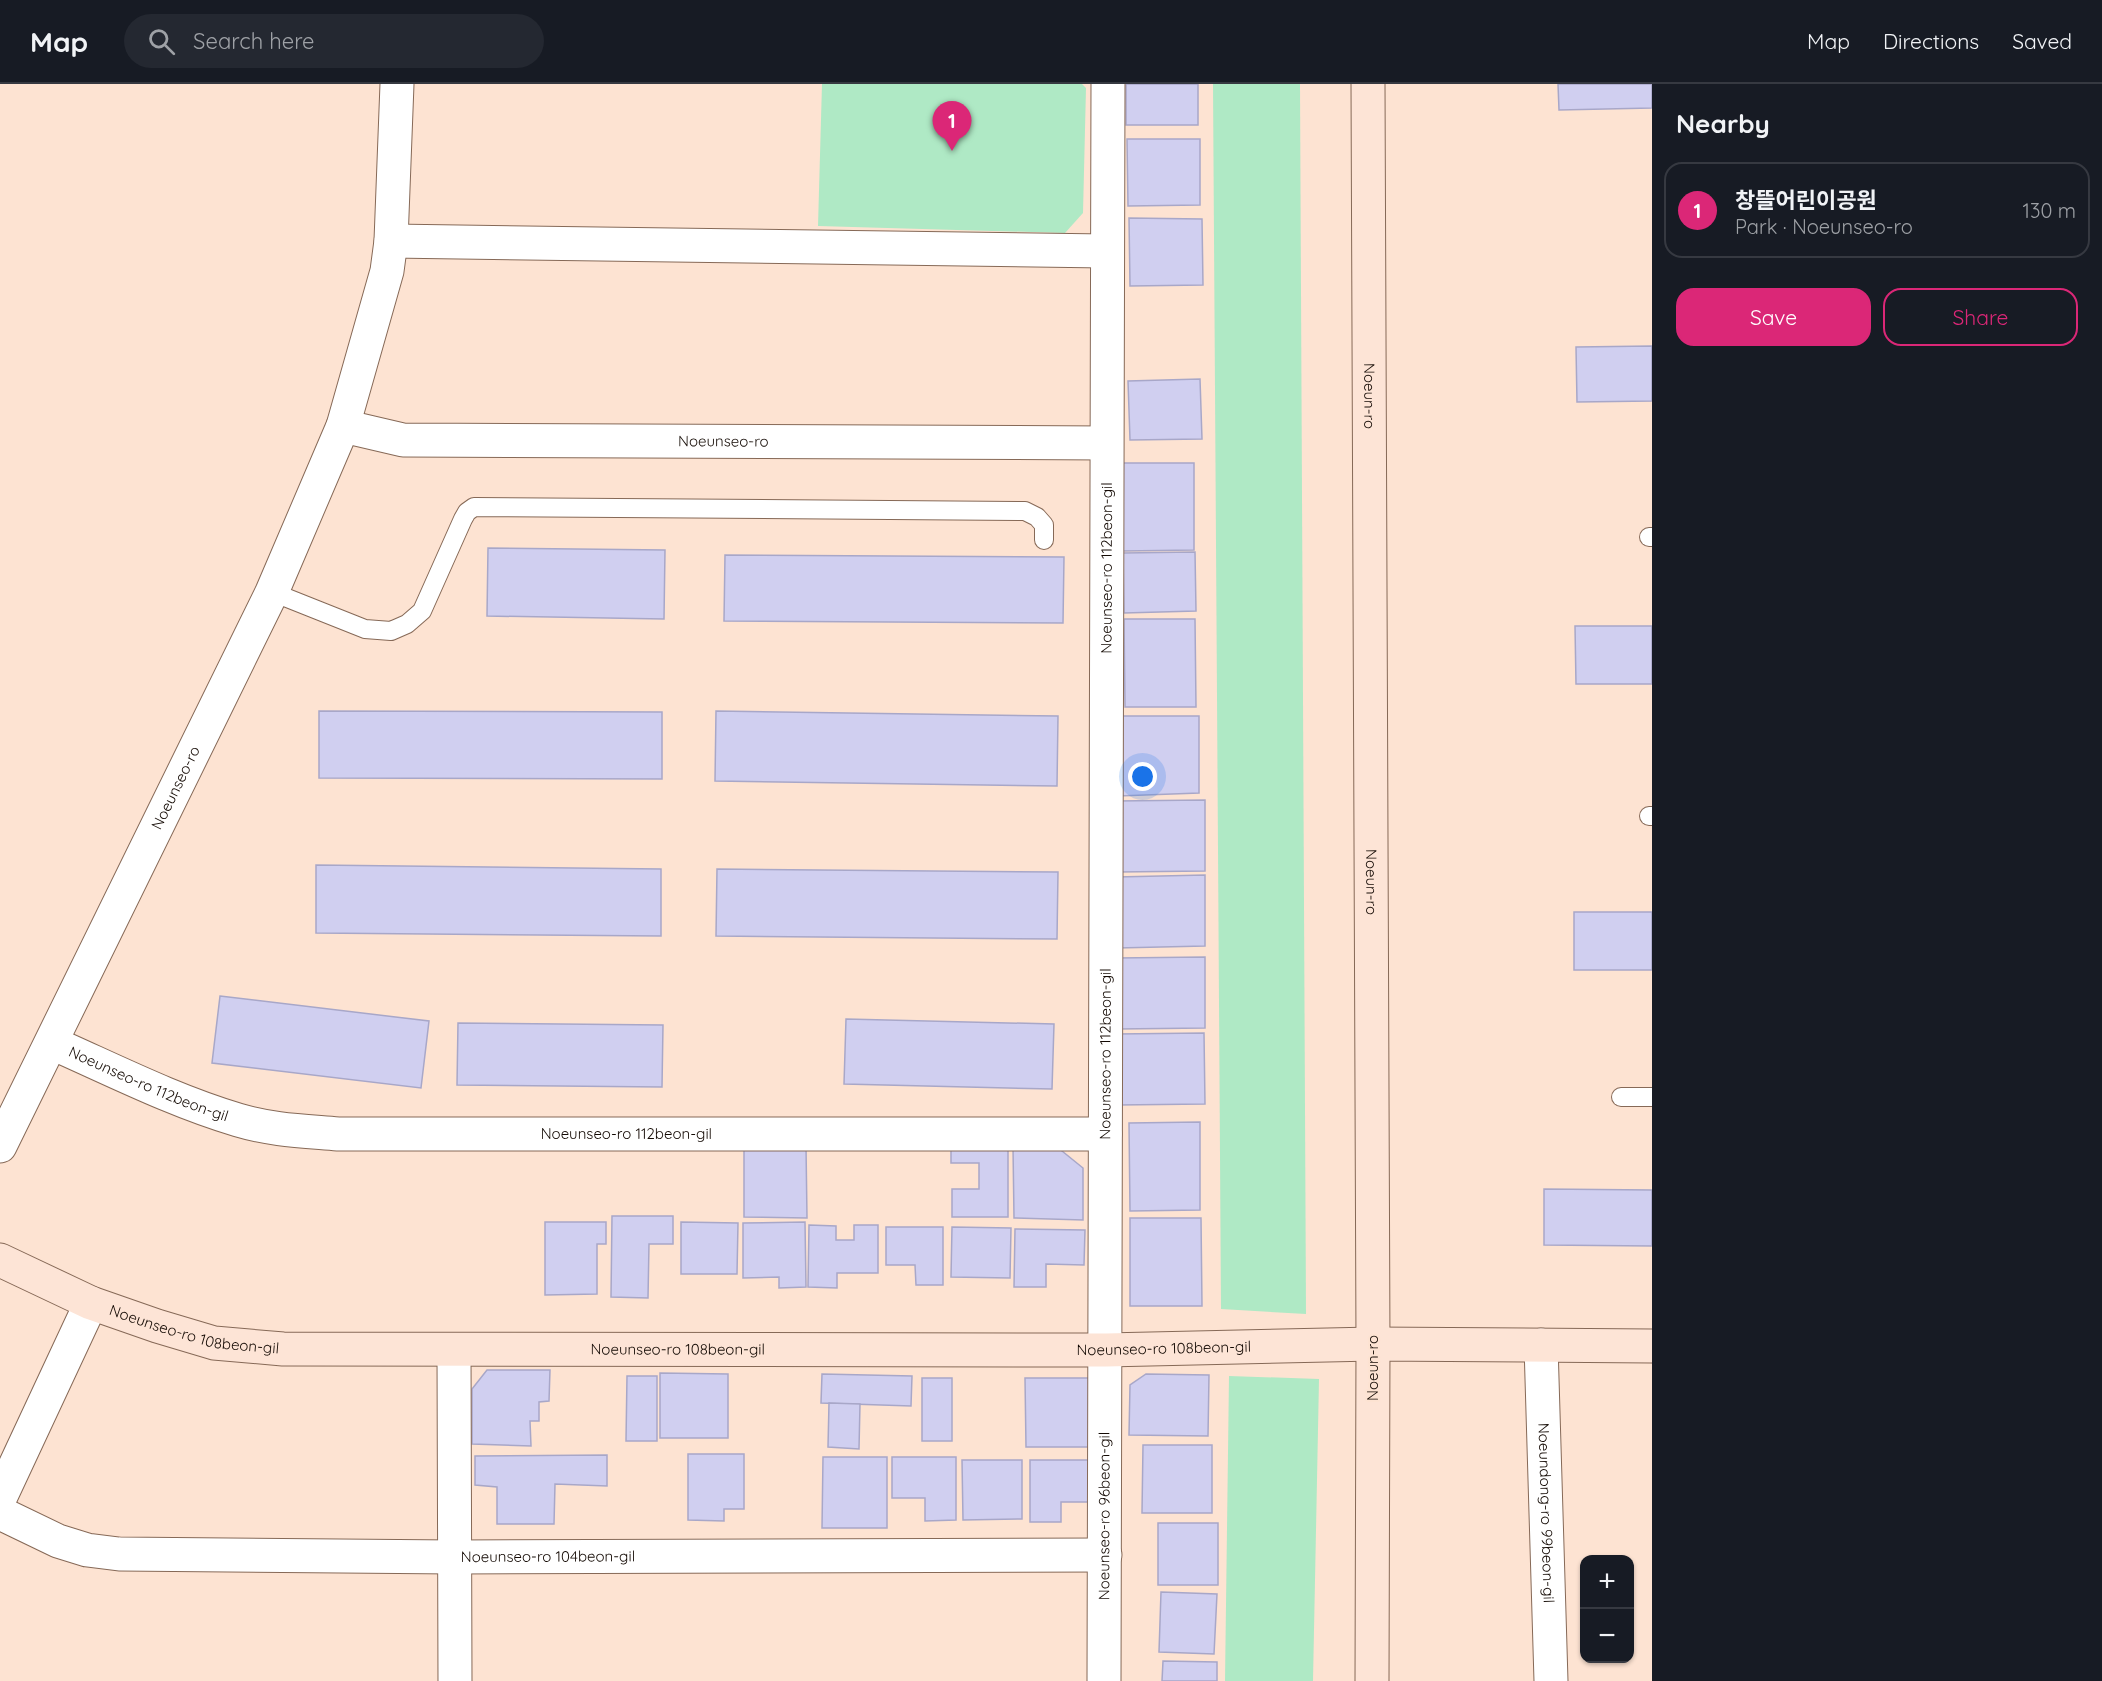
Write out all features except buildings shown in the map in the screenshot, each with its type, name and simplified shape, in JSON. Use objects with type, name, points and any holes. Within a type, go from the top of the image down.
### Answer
[{"type":"street","name":"Noeunseo-ro","points":[[0,1146],[272,592],[343,426],[387,271],[391,241],[397,84]]},
{"type":"street","name":"Noeunseo-ro 112beon-gil","points":[[52,1043],[186,1101],[238,1120],[280,1130],[338,1134],[1105,1134],[1108,84]]},
{"type":"street","name":"Noeun-ro","points":[[1368,84],[1373,1344],[1372,1681]]},
{"type":"street","points":[[391,241],[1106,251]]},
{"type":"street","name":"Noeunseo-ro","points":[[343,426],[403,440],[1106,443]]},
{"type":"street","name":"Noeunseo-ro 96beon-gil","points":[[1104,1681],[1105,1134]]},
{"type":"street","name":"Noeunseo-ro 108beon-gil","points":[[0,1260],[91,1303],[214,1343],[283,1349],[1106,1350],[1373,1344]]},
{"type":"street","points":[[0,1498],[91,1303]]},
{"type":"street","points":[[1373,1344],[1652,1346]]},
{"type":"street","name":"Noeundong-ro 99beon-gil","points":[[1541,1345],[1551,1681]]},
{"type":"street","points":[[454,1351],[455,1681]]},
{"type":"street","name":"Noeunseo-ro 104beon-gil","points":[[0,1513],[58,1541],[87,1550],[119,1554],[455,1557],[1105,1555]]},
{"type":"lane","points":[[272,592],[365,629],[391,631],[407,624],[422,611],[463,519],[474,507],[1025,511],[1044,525],[1044,540]]},
{"type":"lane","points":[[1621,1097],[1652,1097]]},
{"type":"green space","points":[[822,84],[1082,84],[1086,88],[1083,213],[1065,233],[818,226]]},
{"type":"green space","points":[[1213,84],[1300,84],[1306,1314],[1221,1309]]},
{"type":"green space","points":[[1229,1376],[1319,1379],[1313,1681],[1225,1681]]},
{"type":"place","name":"창뜰어린이공원","points":[[952,151]]}]
